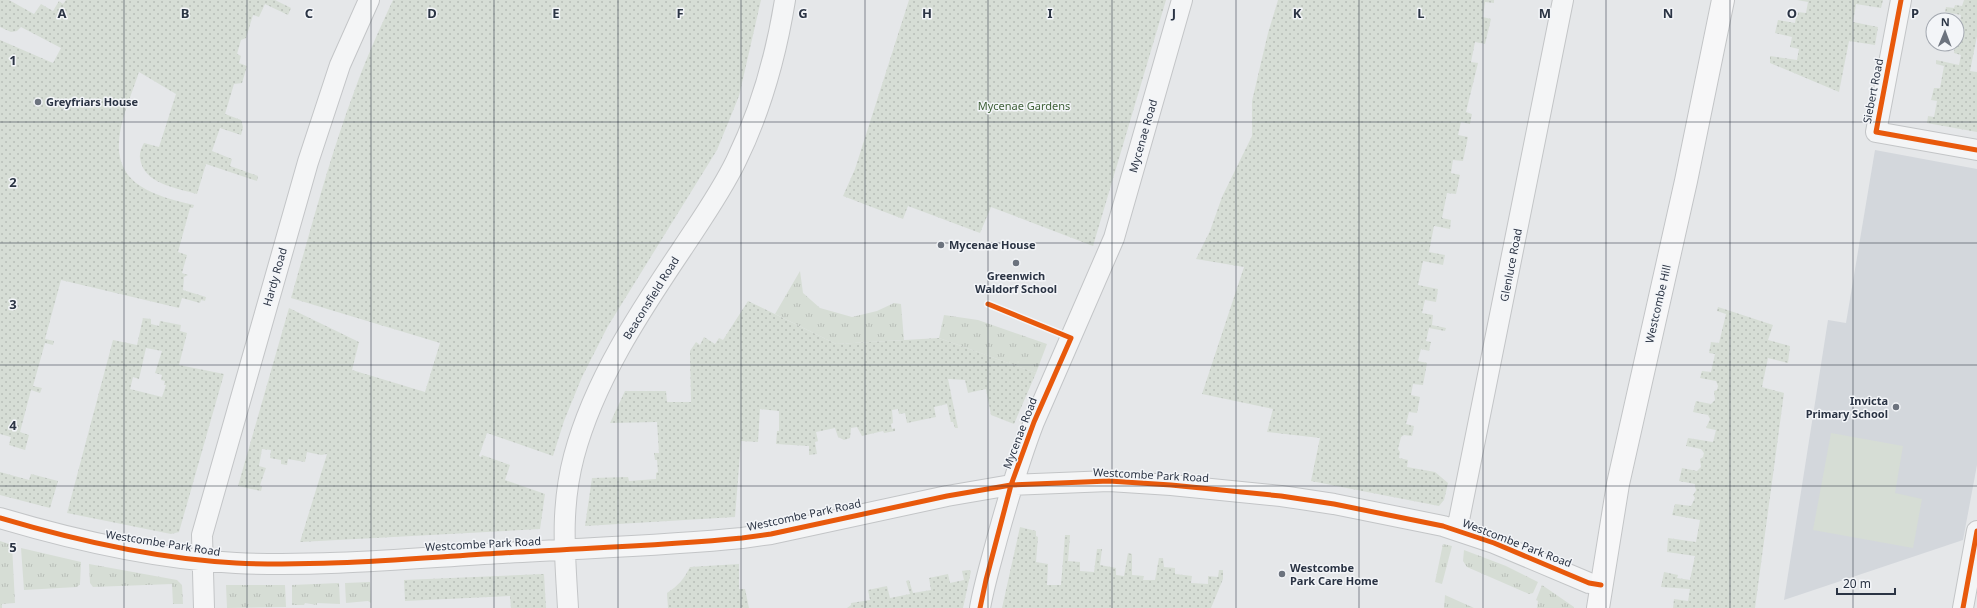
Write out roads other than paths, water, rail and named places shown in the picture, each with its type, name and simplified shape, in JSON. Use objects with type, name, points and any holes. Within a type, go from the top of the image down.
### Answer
[{"type":"street","name":"Hardy Road","points":[[204,608],[202,535],[308,162],[340,65],[368,0]]},
{"type":"street","name":"Beaconsfield Road","points":[[568,608],[563,523],[569,475],[574,455],[591,407],[616,355],[642,308],[708,210],[735,162],[756,116],[772,65],[785,0]]},
{"type":"street","name":"Mycenae Road","points":[[980,608],[986,580],[1012,485],[1034,422],[1114,238],[1182,0]]},
{"type":"street","name":"Glenluce Road","points":[[1457,530],[1563,0]]},
{"type":"street","name":"Westcombe Hill","points":[[1598,608],[1618,484],[1686,181],[1723,0]]},
{"type":"street","name":"Siebert Road","points":[[1901,0],[1876,132],[1977,150]]},
{"type":"street","name":"Westcombe Park Road","points":[[0,518],[50,533],[88,541],[202,560],[235,563],[294,563],[742,538],[771,534],[947,496],[1012,485],[1109,482],[1238,491],[1334,504],[1457,530],[1494,543],[1589,583],[1601,585]]},
{"type":"street","points":[[1963,608],[1977,531]]},
{"type":"place","name":"Greyfriars House","points":[[38,102]]},
{"type":"place","name":"Mycenae House","points":[[941,245]]},
{"type":"place","name":"Greenwich Waldorf School","points":[[1016,263]]},
{"type":"place","name":"Invicta Primary School","points":[[1896,407]]},
{"type":"place","name":"Westcombe Park Care Home","points":[[1282,574]]},
{"type":"park label","name":"Mycenae Gardens","points":[[1024,106]]}]
